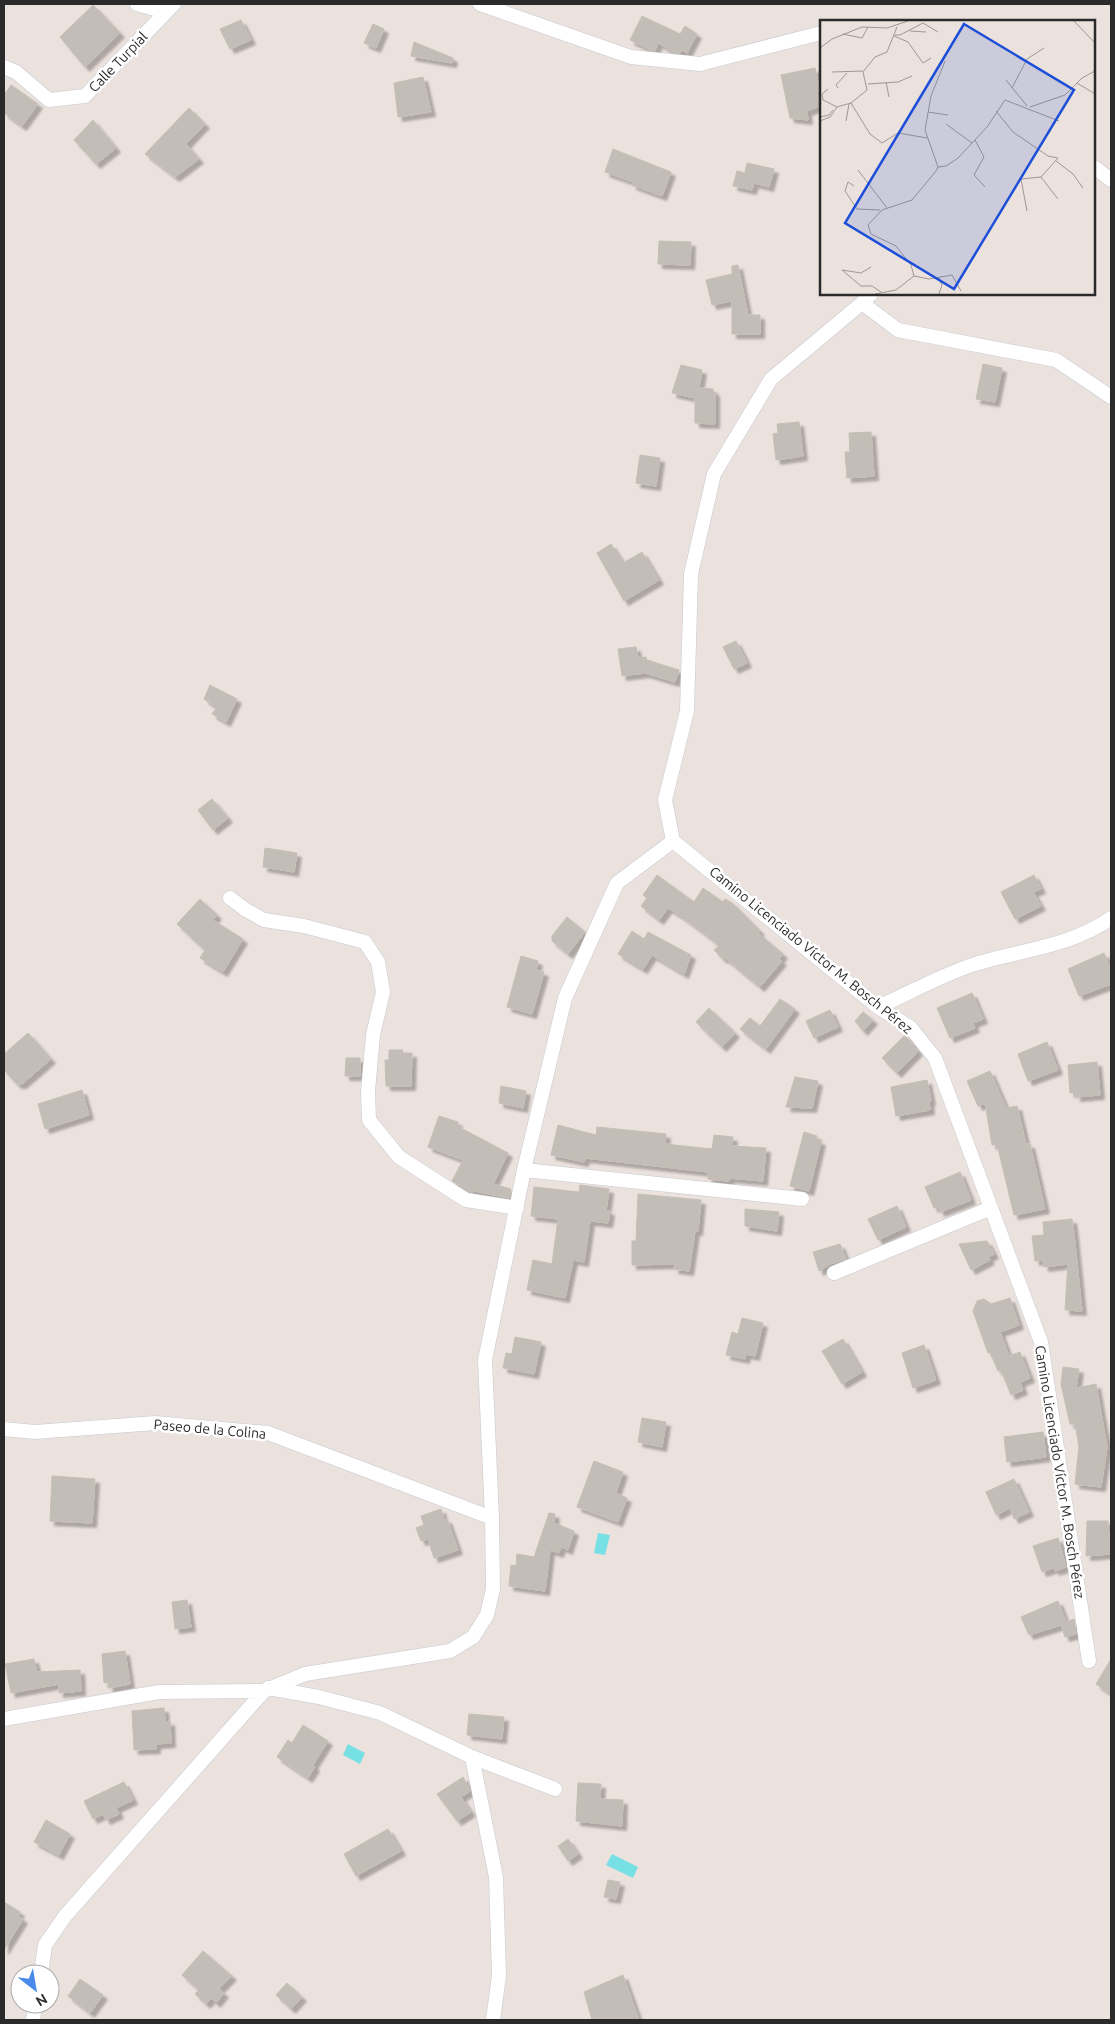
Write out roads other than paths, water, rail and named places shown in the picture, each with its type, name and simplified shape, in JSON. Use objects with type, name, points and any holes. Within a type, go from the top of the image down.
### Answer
[{"type":"street","points":[[137,4],[170,8]]},
{"type":"street","points":[[480,4],[631,57],[700,64],[820,32]]},
{"type":"street","name":"Calle Turpial","points":[[4,67],[16,72],[49,100],[86,96],[170,8]]},
{"type":"street","points":[[1095,169],[1111,180]]},
{"type":"street","points":[[42,1964],[45,1945],[65,1916],[266,1689],[305,1674],[450,1651],[473,1637],[488,1615],[493,1588],[485,1360],[524,1170],[565,998],[617,882],[673,841],[665,800],[687,711],[691,574],[714,474],[771,379],[866,298],[898,330],[1056,360],[1111,397]]},
{"type":"street","name":"Camino Licenciado Víctor M. Bosch Pérez","points":[[673,841],[878,1007],[911,1028],[935,1058],[1042,1342],[1089,1661]]},
{"type":"street","points":[[230,898],[264,920],[313,928],[365,942],[378,962],[383,992],[373,1035],[368,1091],[369,1120],[399,1157],[466,1200],[517,1208]]},
{"type":"street","points":[[878,1007],[971,966],[1076,937],[1096,929],[1111,918]]},
{"type":"street","points":[[524,1170],[802,1200]]},
{"type":"street","points":[[834,1273],[991,1208]]},
{"type":"street","name":"Paseo de la Colina","points":[[4,1429],[36,1432],[155,1423],[268,1432],[492,1518]]},
{"type":"street","points":[[4,1719],[159,1692],[266,1689],[319,1696],[380,1713],[472,1757],[555,1789]]},
{"type":"street","points":[[472,1757],[496,1877],[499,1976],[493,2020]]},
{"type":"water","points":[[598,1533],[610,1535],[605,1555],[594,1553]]},
{"type":"water","points":[[348,1744],[365,1753],[360,1764],[343,1755]]},
{"type":"water","points":[[612,1854],[638,1867],[633,1878],[606,1865]]}]
